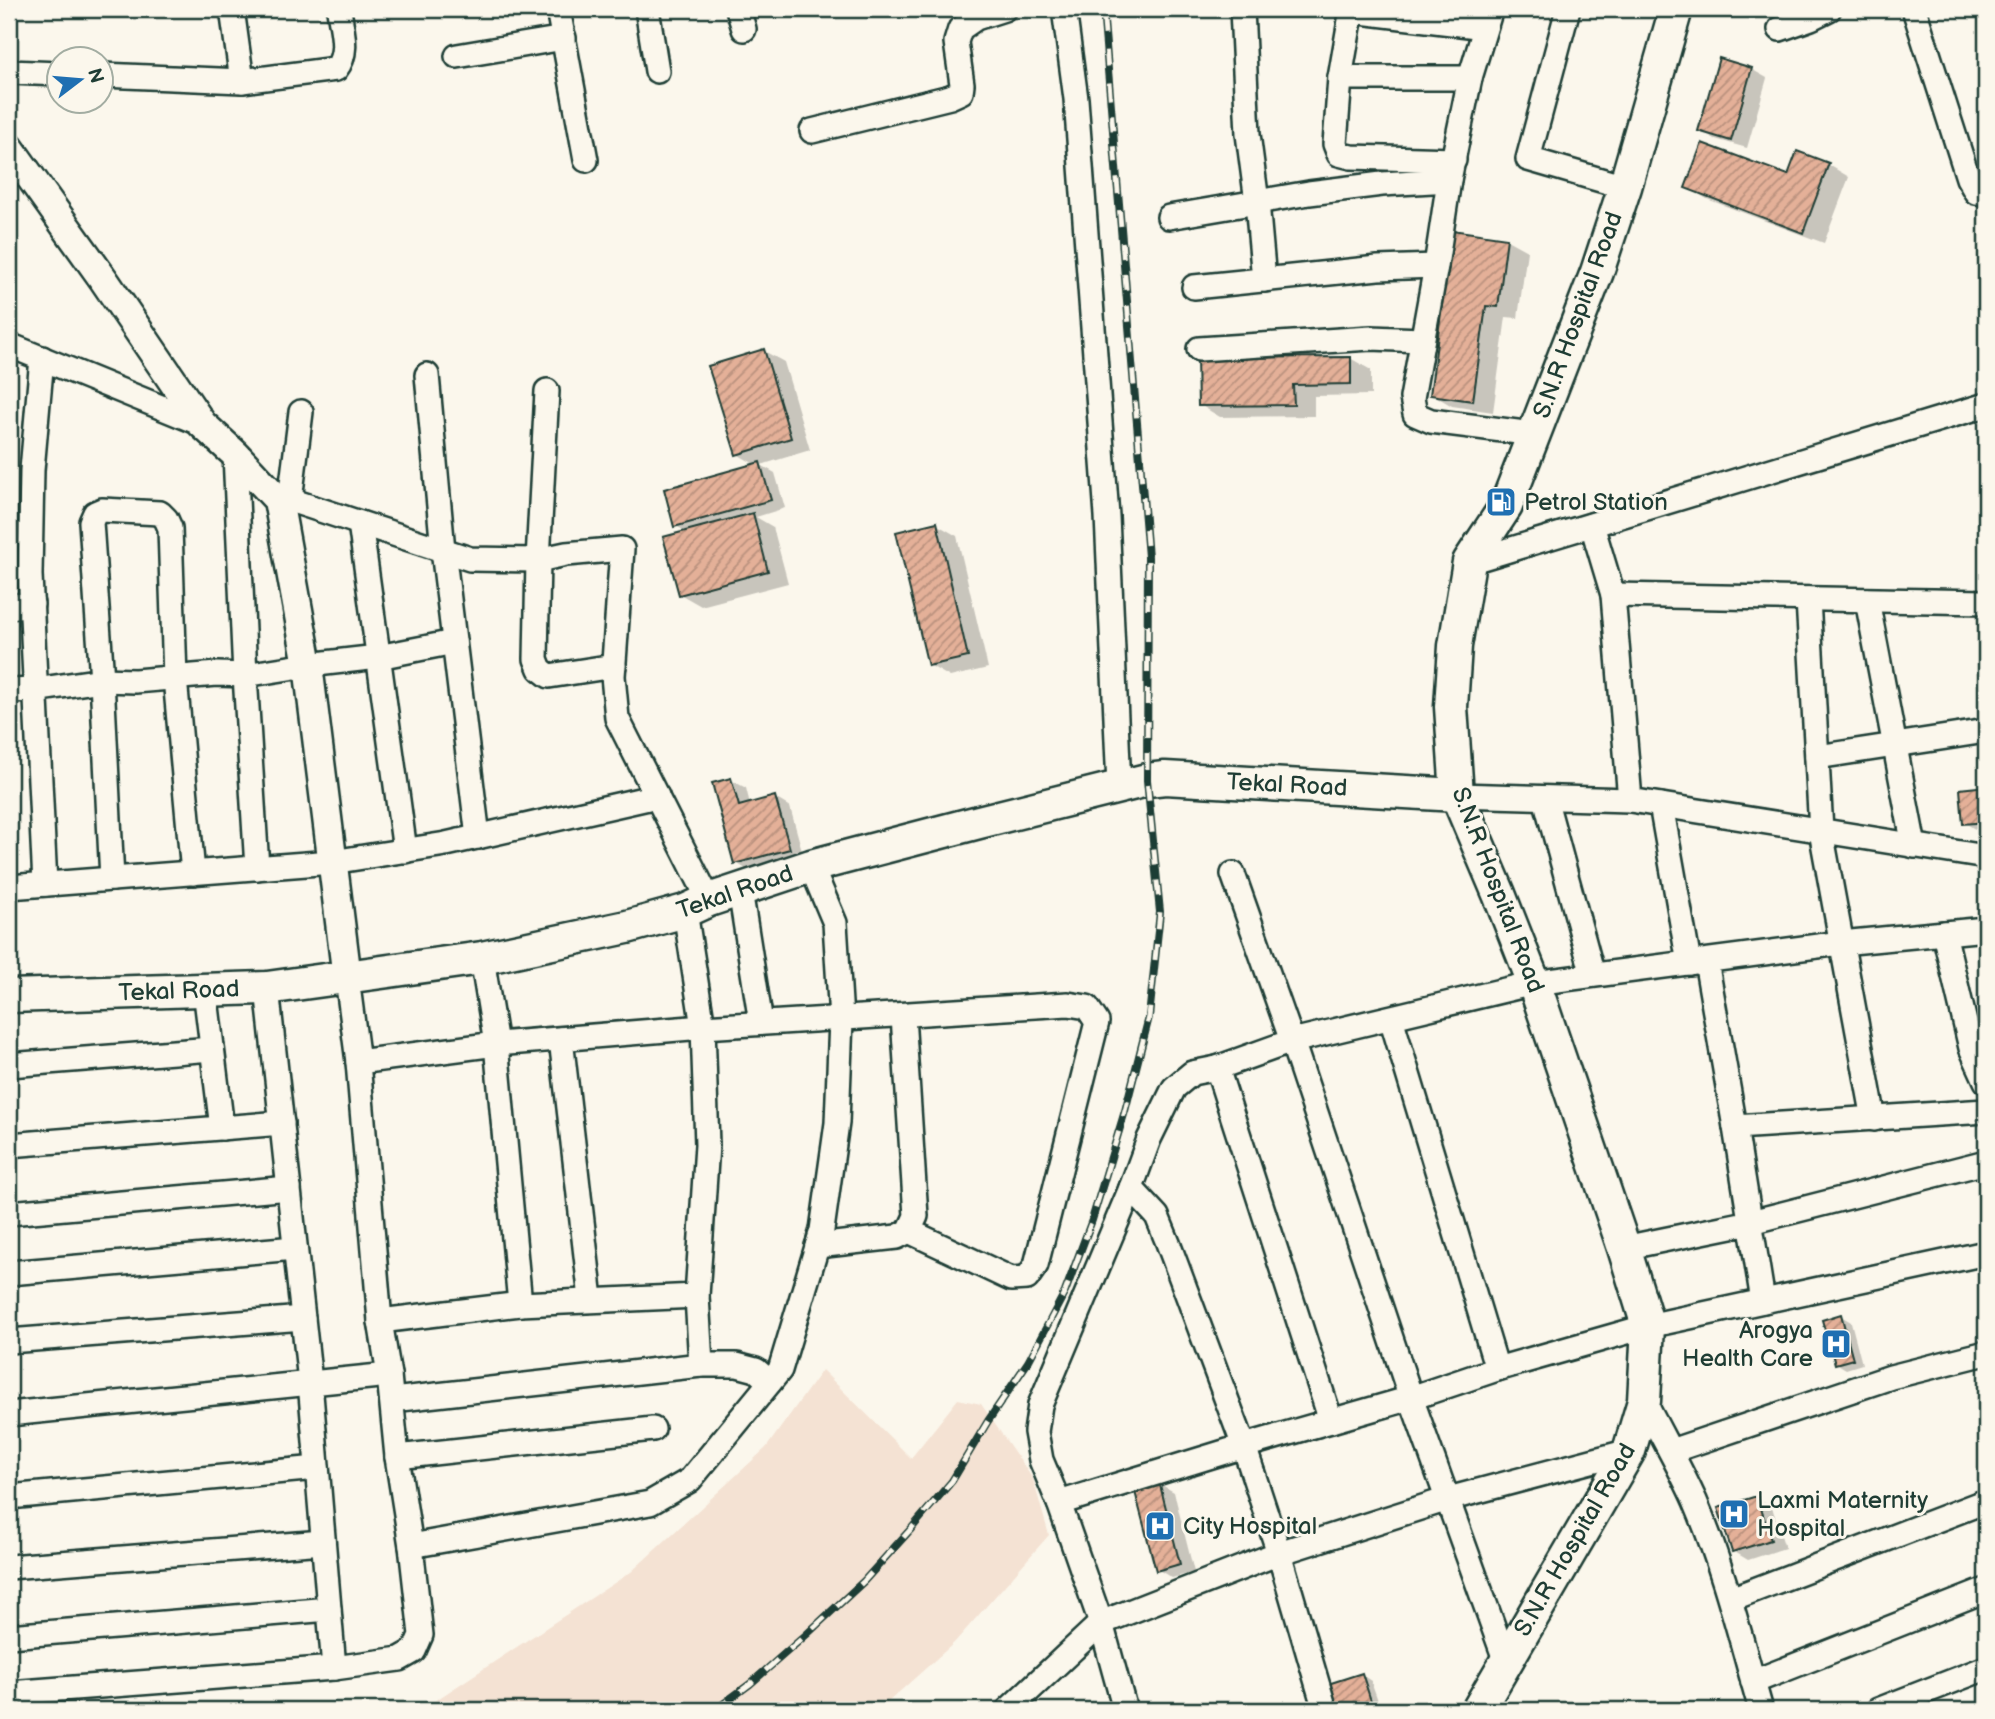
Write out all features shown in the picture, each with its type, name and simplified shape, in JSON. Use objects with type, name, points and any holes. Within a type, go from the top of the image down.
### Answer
[{"type":"main road","name":"S.N.R Hospital Road","points":[[1478,1710],[1629,1451],[1644,1401],[1648,1326],[1534,983],[1457,795],[1451,707],[1455,646],[1469,562],[1506,506],[1597,272],[1625,187],[1676,9]]},
{"type":"main road","name":"Tekal Road","points":[[9,996],[267,988],[482,958],[627,927],[811,866],[1119,786],[1165,778],[1457,795]]},
{"type":"street","points":[[232,9],[242,81]]},
{"type":"street","points":[[116,76],[242,81],[336,69],[345,50],[339,9]]},
{"type":"street","points":[[558,9],[586,160]]},
{"type":"street","points":[[647,9],[657,71]]},
{"type":"street","points":[[812,131],[961,92],[956,42],[960,29],[976,18],[1004,9]]},
{"type":"street","points":[[1065,9],[1076,100],[1107,516],[1119,786]]},
{"type":"street","points":[[1241,9],[1248,135],[1264,280]]},
{"type":"street","points":[[1568,9],[1528,159],[1625,187]]},
{"type":"street","points":[[1780,29],[1829,9]]},
{"type":"street","points":[[1914,9],[1968,178],[1976,192],[1986,193]]},
{"type":"street","points":[[1451,170],[1339,155],[1335,144],[1340,78],[1352,10],[1488,18],[1470,78],[1451,170],[1412,398],[1415,414],[1431,421],[1534,434]]},
{"type":"street","points":[[457,56],[564,38]]},
{"type":"street","points":[[9,72],[46,73]]},
{"type":"street","points":[[1340,78],[1470,78]]},
{"type":"street","points":[[9,147],[202,424],[284,500],[470,559],[538,560],[566,554],[622,550],[614,666],[617,718],[657,796],[697,905],[707,1145],[697,1296],[701,1365]]},
{"type":"street","points":[[1169,217],[1309,193],[1382,184],[1451,170]]},
{"type":"street","points":[[1194,287],[1378,268],[1436,266]]},
{"type":"street","points":[[1199,349],[1371,338],[1422,340]]},
{"type":"street","points":[[9,345],[202,424]]},
{"type":"street","points":[[42,358],[32,470],[30,575],[45,884]]},
{"type":"street","points":[[427,375],[443,550],[478,837]]},
{"type":"street","points":[[547,391],[536,659],[540,669],[549,676],[614,666]]},
{"type":"street","points":[[1469,562],[1986,405]]},
{"type":"street","points":[[9,1693],[334,1668],[400,1659],[414,1651],[421,1635],[380,1321],[358,1062],[284,500],[301,412]]},
{"type":"street","points":[[235,454],[257,868]]},
{"type":"street","points":[[112,879],[92,522],[95,513],[102,510],[160,513],[170,528],[175,678],[193,873]]},
{"type":"street","points":[[360,523],[404,851]]},
{"type":"street","points":[[1592,525],[1613,595],[1630,800]]},
{"type":"street","points":[[1613,595],[1986,602]]},
{"type":"street","points":[[1808,598],[1821,831],[1874,1119]]},
{"type":"street","points":[[1867,600],[1914,846]]},
{"type":"street","points":[[9,607],[32,604]]},
{"type":"street","points":[[9,691],[36,690],[102,680],[135,681],[217,674],[245,675],[378,657],[454,642]]},
{"type":"street","points":[[1817,757],[1986,731]]},
{"type":"street","points":[[1457,795],[1630,800],[1986,857]]},
{"type":"street","points":[[9,887],[332,862],[478,837],[657,796]]},
{"type":"street","points":[[1545,797],[1593,975]]},
{"type":"street","points":[[1661,805],[1735,1127],[1763,1301]]},
{"type":"street","points":[[411,1546],[650,1503],[690,1480],[780,1370],[822,1230],[837,1123],[841,1019],[835,923],[811,866]]},
{"type":"street","points":[[1233,874],[1292,1041],[1411,1398],[1506,1661]]},
{"type":"street","points":[[740,890],[761,1023]]},
{"type":"street","points":[[1125,1710],[1101,1623],[1041,1460],[1036,1432],[1040,1405],[1149,1139],[1174,1088],[1192,1073],[1217,1068],[1292,1041],[1534,983],[1841,943],[1986,929]]},
{"type":"street","points":[[1944,933],[1979,1046],[1986,1081]]},
{"type":"street","points":[[482,958],[496,1044],[520,1304]]},
{"type":"street","points":[[267,988],[310,1382],[334,1668]]},
{"type":"street","points":[[205,990],[222,1128]]},
{"type":"street","points":[[358,1062],[496,1044],[703,1027],[1068,1004],[1087,1007],[1097,1022],[1036,1265],[1027,1278],[1011,1279],[909,1231]]},
{"type":"street","points":[[817,1246],[897,1237],[909,1231],[916,1216],[903,1016]]},
{"type":"street","points":[[1391,1018],[1497,1369]]},
{"type":"street","points":[[561,1039],[591,1299]]},
{"type":"street","points":[[9,1065],[212,1049]]},
{"type":"street","points":[[1217,1068],[1331,1421]]},
{"type":"street","points":[[1735,1127],[1986,1111]]},
{"type":"street","points":[[9,1145],[282,1123]]},
{"type":"street","points":[[1624,1248],[1751,1222],[1986,1162]]},
{"type":"street","points":[[9,1213],[289,1188]]},
{"type":"street","points":[[1131,1188],[1157,1216],[1161,1225],[1244,1446],[1325,1710]]},
{"type":"street","points":[[9,1273],[295,1248]]},
{"type":"street","points":[[1059,1503],[1411,1398],[1497,1369],[1648,1326],[1986,1253]]},
{"type":"street","points":[[380,1321],[520,1304],[697,1296]]},
{"type":"street","points":[[9,1341],[303,1318]]},
{"type":"street","points":[[1671,1451],[1891,1377],[1986,1353]]},
{"type":"street","points":[[392,1400],[701,1365],[737,1365],[756,1370],[769,1382]]},
{"type":"street","points":[[9,1414],[389,1375]]},
{"type":"street","points":[[1644,1401],[1696,1503],[1731,1600],[1761,1710]]},
{"type":"street","points":[[397,1457],[653,1429]]},
{"type":"street","points":[[1008,1710],[1101,1623],[1279,1553],[1448,1499],[1629,1451]]},
{"type":"street","points":[[9,1497],[317,1468]]},
{"type":"street","points":[[1731,1600],[1986,1501]]},
{"type":"street","points":[[9,1567],[323,1542]]},
{"type":"street","points":[[1753,1682],[1986,1590]]},
{"type":"street","points":[[9,1636],[329,1609]]},
{"type":"street","points":[[1878,1710],[1986,1668]]},
{"type":"shaded area","points":[[822,1370],[911,1458],[958,1399],[981,1404],[1033,1479],[1049,1535],[954,1643],[879,1710],[421,1710],[631,1572],[766,1448]]},
{"type":"building","points":[[1719,58],[1752,68],[1731,141],[1698,131]]},
{"type":"building","points":[[1702,143],[1788,175],[1797,151],[1829,163],[1803,233],[1685,188]]},
{"type":"building","points":[[1452,230],[1507,238],[1498,307],[1486,306],[1473,401],[1430,395]]},
{"type":"building","points":[[764,349],[791,438],[736,455],[708,366]]},
{"type":"building","points":[[1351,357],[1351,384],[1293,385],[1294,405],[1198,406],[1197,358]]},
{"type":"building","points":[[760,462],[771,500],[674,527],[664,489]]},
{"type":"building","points":[[753,513],[768,571],[679,595],[663,537]]},
{"type":"building","points":[[937,522],[968,657],[928,666],[896,532]]},
{"type":"building","points":[[731,778],[739,806],[775,796],[790,849],[734,864],[712,783]]},
{"type":"building","points":[[1986,786],[1986,822],[1963,824],[1960,789]]},
{"type":"building","points":[[1841,1314],[1853,1359],[1835,1364],[1822,1320]]},
{"type":"building","points":[[1159,1481],[1180,1564],[1156,1571],[1134,1488]]},
{"type":"building","points":[[1757,1496],[1771,1540],[1732,1552],[1718,1508]]},
{"type":"building","points":[[1362,1673],[1372,1704],[1351,1710],[1334,1710],[1325,1685]]},
{"type":"railway","points":[[715,1710],[750,1684],[807,1634],[864,1581],[911,1529],[952,1481],[1028,1362],[1065,1292],[1092,1220],[1125,1111],[1149,1017],[1160,912],[1147,780],[1148,557],[1103,9]]},
{"type":"place","name":"Petrol Station","points":[[1501,502]]},
{"type":"place","name":"Arogya Health Care","points":[[1836,1344]]},
{"type":"place","name":"Laxmi Maternity Hospital","points":[[1734,1514]]},
{"type":"place","name":"City Hospital","points":[[1160,1526]]}]
